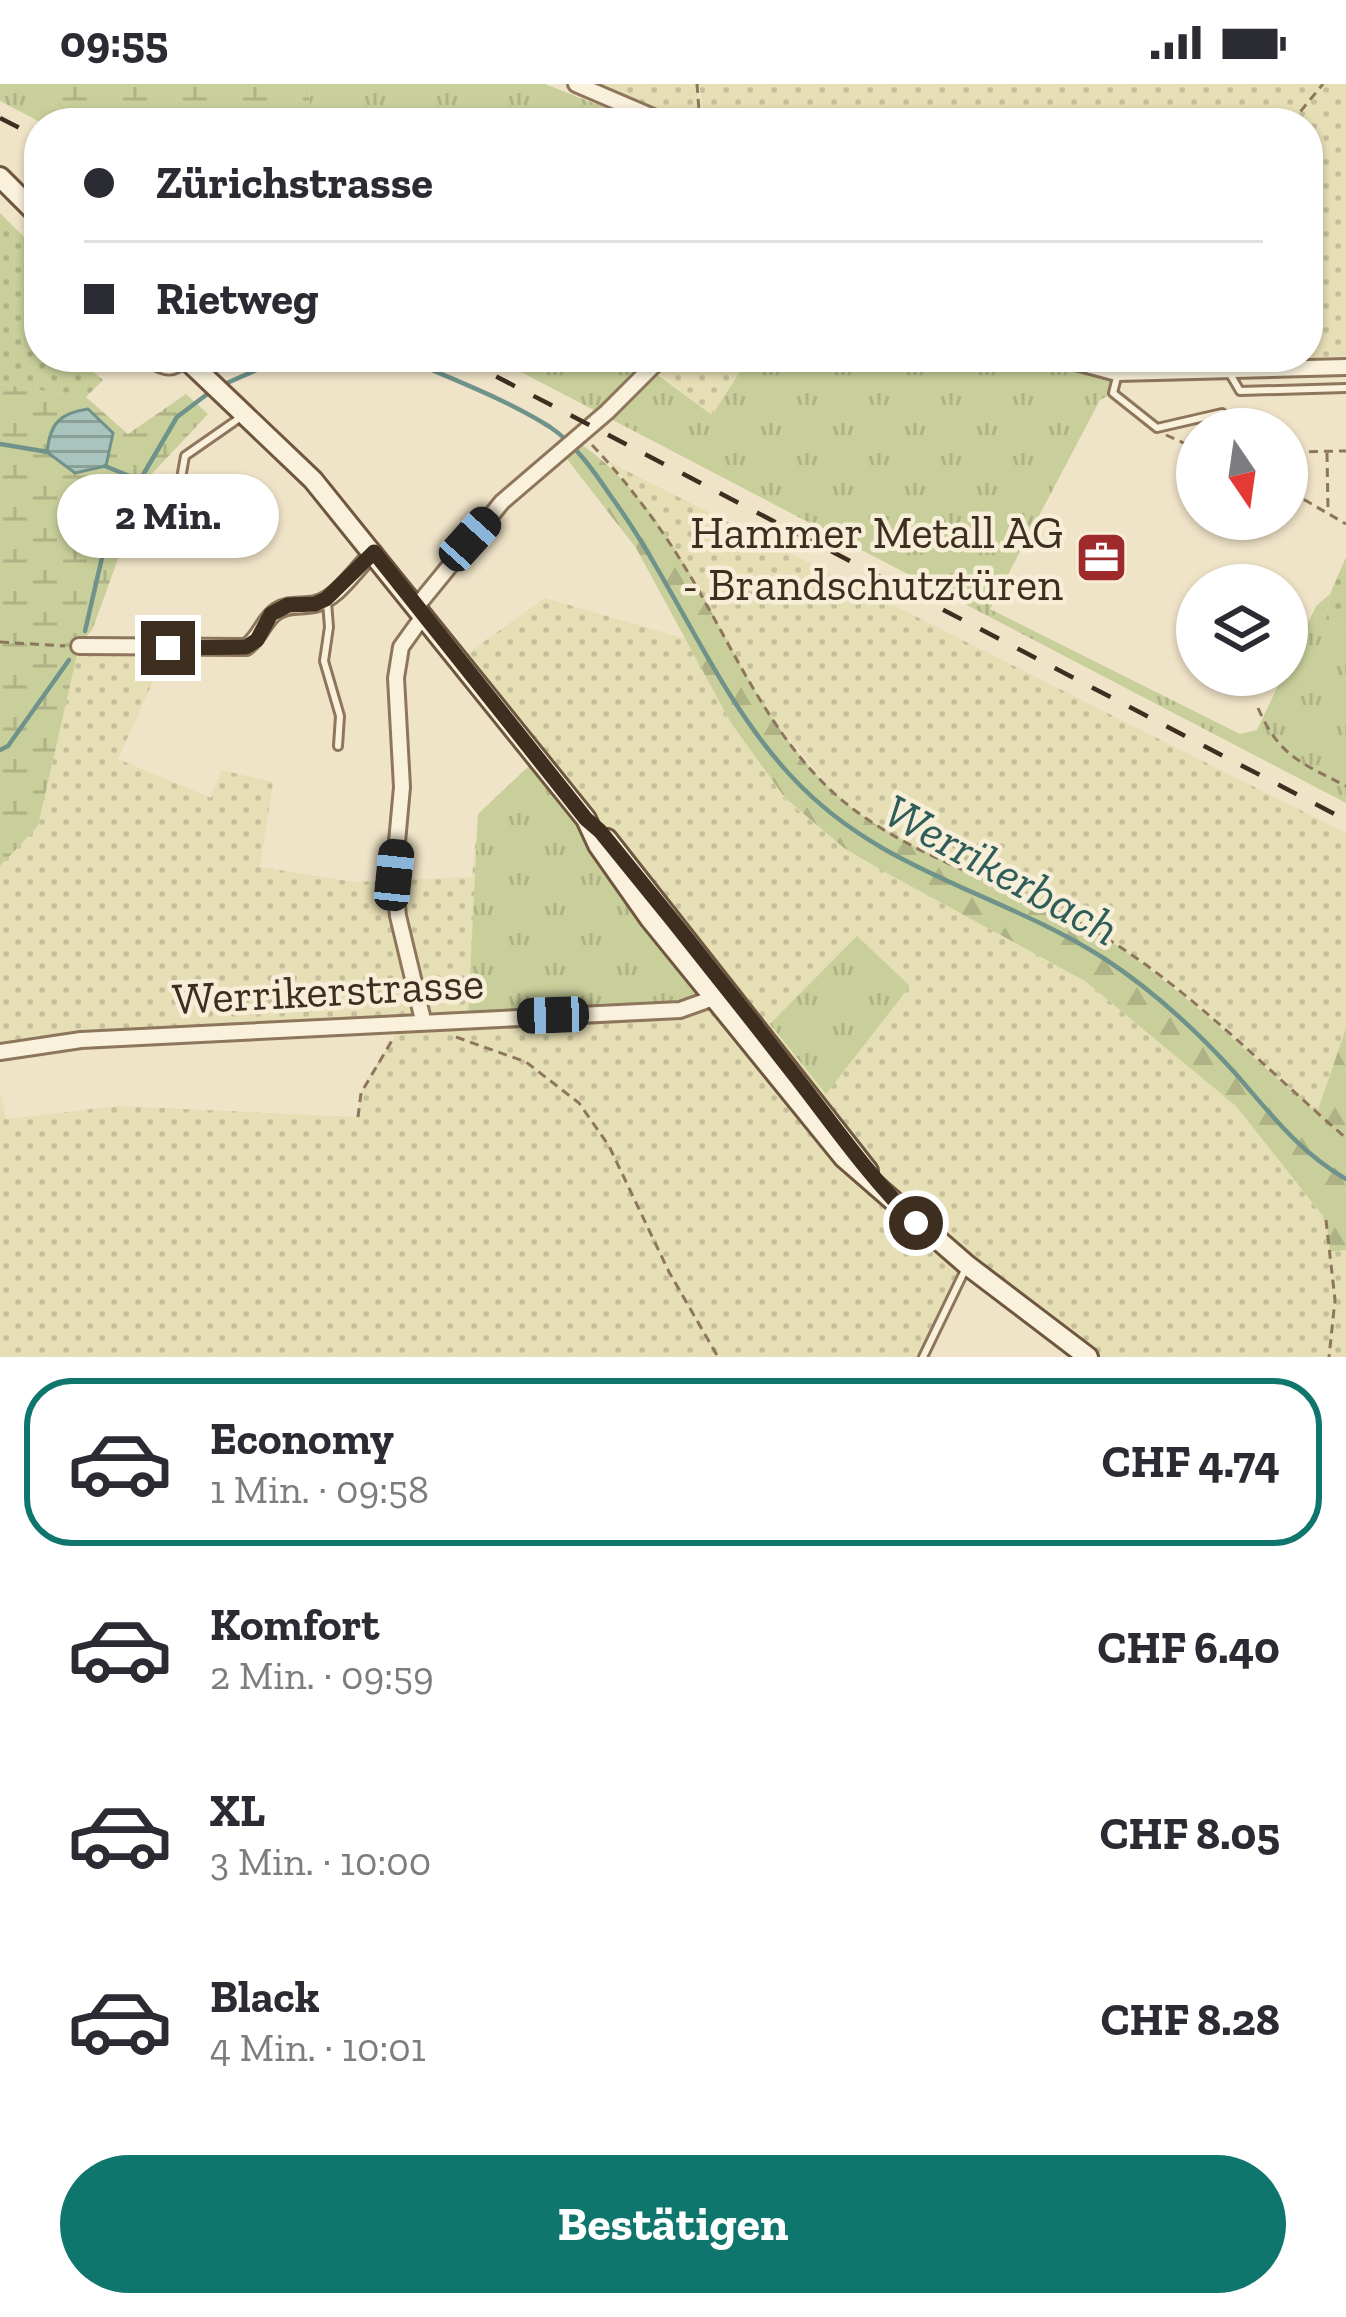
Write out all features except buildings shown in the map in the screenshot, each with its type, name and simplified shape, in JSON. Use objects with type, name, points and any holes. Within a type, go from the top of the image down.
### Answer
[{"type":"main road","points":[[0,177],[24,201]]},
{"type":"main road","points":[[200,372],[314,481],[374,552],[600,831],[721,995],[854,1149],[877,1185],[967,1265],[1088,1357]]},
{"type":"street","points":[[577,84],[632,108]]},
{"type":"street","points":[[423,1020],[398,916],[394,875],[402,787],[396,678],[400,647],[420,610],[502,502],[650,372]]},
{"type":"street","points":[[1113,372],[1154,372]]},
{"type":"street","points":[[79,646],[246,647],[257,640],[271,614],[288,605],[326,599],[374,552]]},
{"type":"street","name":"Werrikerstrasse","points":[[0,1052],[81,1040],[680,1010],[721,995]]},
{"type":"lane","points":[[1230,372],[1240,391],[1346,388]]},
{"type":"lane","points":[[1117,373],[1113,393],[1157,428],[1176,424]]},
{"type":"lane","points":[[180,484],[185,456],[244,415]]},
{"type":"lane","points":[[326,599],[329,627],[324,661],[340,716],[338,746]]},
{"type":"lane","points":[[923,1357],[967,1265]]},
{"type":"path","points":[[1303,108],[1323,84]]},
{"type":"path","points":[[1157,428],[1176,438]]},
{"type":"path","points":[[571,441],[637,495],[770,715],[834,793],[898,839],[1040,902],[1105,937],[1172,984],[1346,1138]]},
{"type":"path","points":[[1308,451],[1346,451]]},
{"type":"path","points":[[1327,451],[1328,511]]},
{"type":"path","points":[[1308,500],[1346,524]]},
{"type":"path","points":[[0,642],[79,646]]},
{"type":"path","points":[[1258,708],[1286,755],[1346,786]]},
{"type":"path","points":[[358,1117],[361,1094],[371,1073],[405,1021]]},
{"type":"path","points":[[449,1034],[526,1062],[579,1103],[610,1145],[670,1272],[718,1357]]},
{"type":"path","points":[[1326,1220],[1335,1300],[1329,1357]]},
{"type":"shaded area","points":[[576,84],[697,84],[699,108],[632,108]]},
{"type":"shaded area","points":[[699,84],[1346,84],[1346,356],[1323,357],[1323,108],[703,108]]},
{"type":"shaded area","points":[[657,372],[740,372],[712,415]]},
{"type":"shaded area","points":[[607,461],[1346,833],[1346,1028],[1318,1114],[1172,984],[1105,937],[898,839],[834,793],[770,715],[685,568],[637,495]]},
{"type":"shaded area","points":[[545,598],[686,639],[731,723],[785,799],[844,848],[1085,981],[1236,1106],[1326,1220],[1330,1252],[1346,1250],[1346,1357],[1088,1357],[968,1266],[923,1357],[0,1357],[0,1091],[6,1119],[118,1106],[357,1117],[361,1093],[404,1022],[0,1052],[0,866],[38,826],[79,646],[168,648],[118,759],[211,798],[221,770],[273,782],[260,867],[354,882],[472,877],[478,814],[539,756],[460,659]]},
{"type":"green space","points":[[0,84],[11,84],[59,108],[24,108],[24,114],[0,101]]},
{"type":"green space","points":[[11,84],[310,84],[309,108],[59,108]]},
{"type":"green space","points":[[310,84],[545,84],[606,108],[309,108]]},
{"type":"green space","points":[[0,213],[24,237],[24,372],[93,372],[103,380],[86,397],[0,384]]},
{"type":"green space","points":[[521,372],[642,372],[607,412],[614,415],[658,375],[712,415],[740,372],[1117,373],[1113,393],[1100,400],[990,609],[1240,734],[1257,730],[1273,696],[1308,696],[1308,623],[1316,606],[1330,594],[1326,620],[1346,629],[1346,803]]},
{"type":"green space","points":[[0,384],[86,397],[128,434],[186,394],[208,414],[147,479],[93,628],[79,646],[38,826],[0,866]]},
{"type":"green space","points":[[573,439],[615,472],[651,513],[798,754],[863,816],[921,850],[1046,904],[1109,940],[1171,986],[1317,1113],[1346,1028],[1346,1250],[1330,1252],[1326,1220],[1236,1106],[1085,981],[844,848],[785,798],[731,723],[636,548],[560,450]]},
{"type":"green space","points":[[1346,557],[1346,629],[1326,620],[1330,594]]},
{"type":"green space","points":[[540,756],[714,1000],[468,1019],[478,814]]},
{"type":"green space","points":[[857,936],[910,986],[826,1094],[770,1024]]},
{"type":"water","points":[[88,409],[113,433],[106,466],[75,473],[47,452],[48,442],[58,421]]},
{"type":"waterway","name":"Werrikerbach","points":[[220,386],[252,372]]},
{"type":"waterway","name":"Werrikerbach","points":[[437,372],[550,427],[575,449],[634,530],[741,711],[792,777],[827,810],[903,859],[1065,936],[1123,971],[1205,1042],[1299,1144],[1346,1179]]},
{"type":"waterway","points":[[85,631],[117,493],[140,480],[177,417],[210,392]]},
{"type":"waterway","name":"Werrikerbach","points":[[0,444],[48,452]]},
{"type":"waterway","name":"Werrikerbach","points":[[105,466],[139,480]]},
{"type":"waterway","points":[[0,750],[8,746],[69,660]]},
{"type":"railway","points":[[0,118],[24,130]]},
{"type":"railway","points":[[488,372],[1346,820]]},
{"type":"place","name":"Hammer Metall AG - Brandschutztüren","points":[[1102,558]]},
{"type":"route","points":[[168,648],[246,647],[257,640],[271,614],[288,605],[326,599],[374,552],[703,958],[854,1149],[877,1185],[916,1223]]}]
